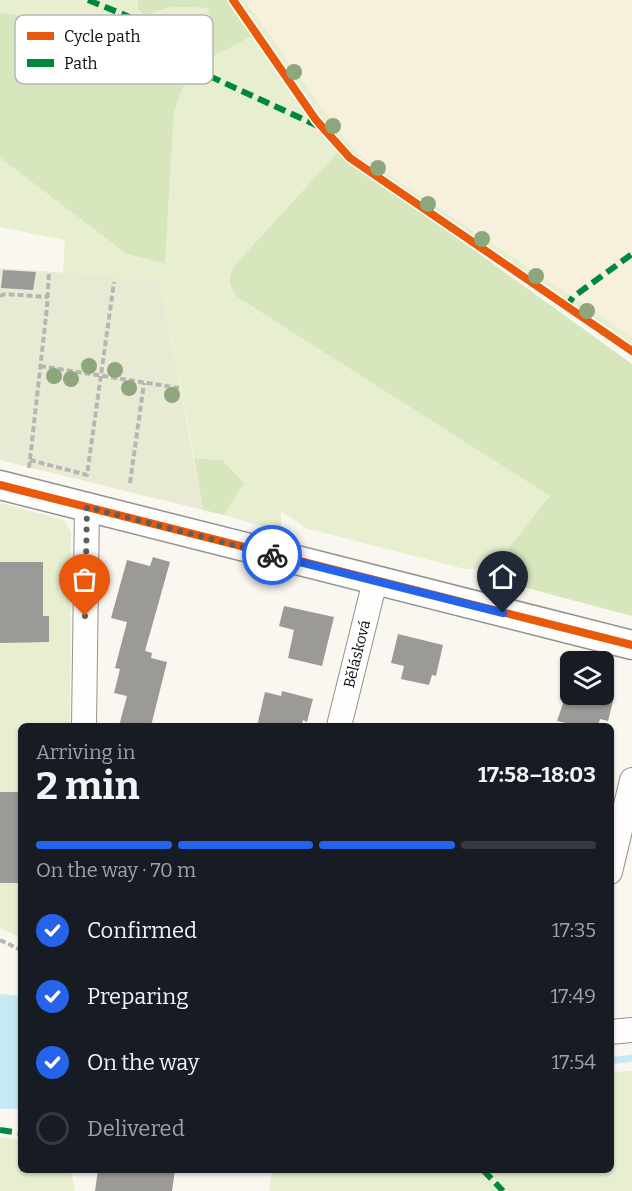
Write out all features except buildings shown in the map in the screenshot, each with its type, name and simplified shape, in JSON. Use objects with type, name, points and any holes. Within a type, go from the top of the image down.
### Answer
[{"type":"street","points":[[0,485],[632,645]]},
{"type":"street","points":[[84,723],[87,507]]},
{"type":"street","name":"Bělásková","points":[[340,723],[375,581]]},
{"type":"street","points":[[614,855],[632,780]]},
{"type":"street","points":[[614,1032],[632,1030]]},
{"type":"path","points":[[27,477],[49,272]]},
{"type":"path","points":[[30,460],[87,475],[114,282]]},
{"type":"path","points":[[0,296],[5,294],[48,297]]},
{"type":"path","points":[[40,366],[179,388]]},
{"type":"path","points":[[130,483],[144,383]]},
{"type":"path","points":[[0,940],[18,949]]},
{"type":"shaded area","points":[[245,0],[632,0],[632,336],[362,157],[340,133]]},
{"type":"green space","points":[[0,0],[138,0],[138,10],[146,15],[15,15],[0,12]]},
{"type":"green space","points":[[138,0],[228,0],[252,36],[213,57],[213,15],[210,15],[207,8],[168,8],[149,15],[138,10]]},
{"type":"green space","points":[[238,0],[245,0],[340,133],[362,157],[632,336],[632,347],[382,178],[360,160],[340,140],[303,95]]},
{"type":"green space","points":[[169,8],[207,8],[210,15],[149,15]]},
{"type":"green space","points":[[0,12],[15,15],[15,84],[184,84],[174,111],[165,264],[127,254],[0,158]]},
{"type":"green space","points":[[252,36],[314,125],[338,152],[234,266],[230,288],[237,297],[551,496],[492,569],[465,569],[305,528],[281,511],[281,532],[224,515],[243,483],[222,460],[194,458],[160,280],[63,273],[65,240],[0,227],[0,158],[127,254],[165,264],[174,111],[184,84],[213,84],[213,57]]},
{"type":"green space","points":[[338,152],[632,364],[632,616],[504,582],[492,569],[550,496],[234,293],[230,282],[234,266]]},
{"type":"green space","points":[[0,268],[160,280],[203,510],[0,460]]},
{"type":"green space","points":[[194,458],[222,460],[244,483],[224,515],[203,510]]},
{"type":"green space","points":[[0,503],[64,520],[71,532],[70,723],[18,723],[18,937],[0,928]]},
{"type":"green space","points":[[632,1071],[632,1191],[269,1191],[272,1173],[614,1173],[614,1072]]},
{"type":"green space","points":[[0,1137],[18,1140],[18,1173],[72,1173],[75,1191],[0,1191]]},
{"type":"water","points":[[0,994],[18,996],[18,1109],[0,1109]]},
{"type":"waterway","points":[[614,1060],[632,1058]]},
{"type":"marked path","points":[[88,0],[125,15]]},
{"type":"marked path","points":[[213,78],[320,127]]},
{"type":"marked path","points":[[566,307],[573,297],[632,254]]},
{"type":"marked path","points":[[0,1130],[18,1133]]},
{"type":"marked path","points":[[486,1173],[503,1191]]},
{"type":"cycle path","points":[[233,0],[316,120],[350,158],[632,351]]},
{"type":"cycle path","points":[[0,485],[632,645]]},
{"type":"way so far","points":[[85,616],[87,507],[272,555]]},
{"type":"route","points":[[272,555],[503,613]]}]
